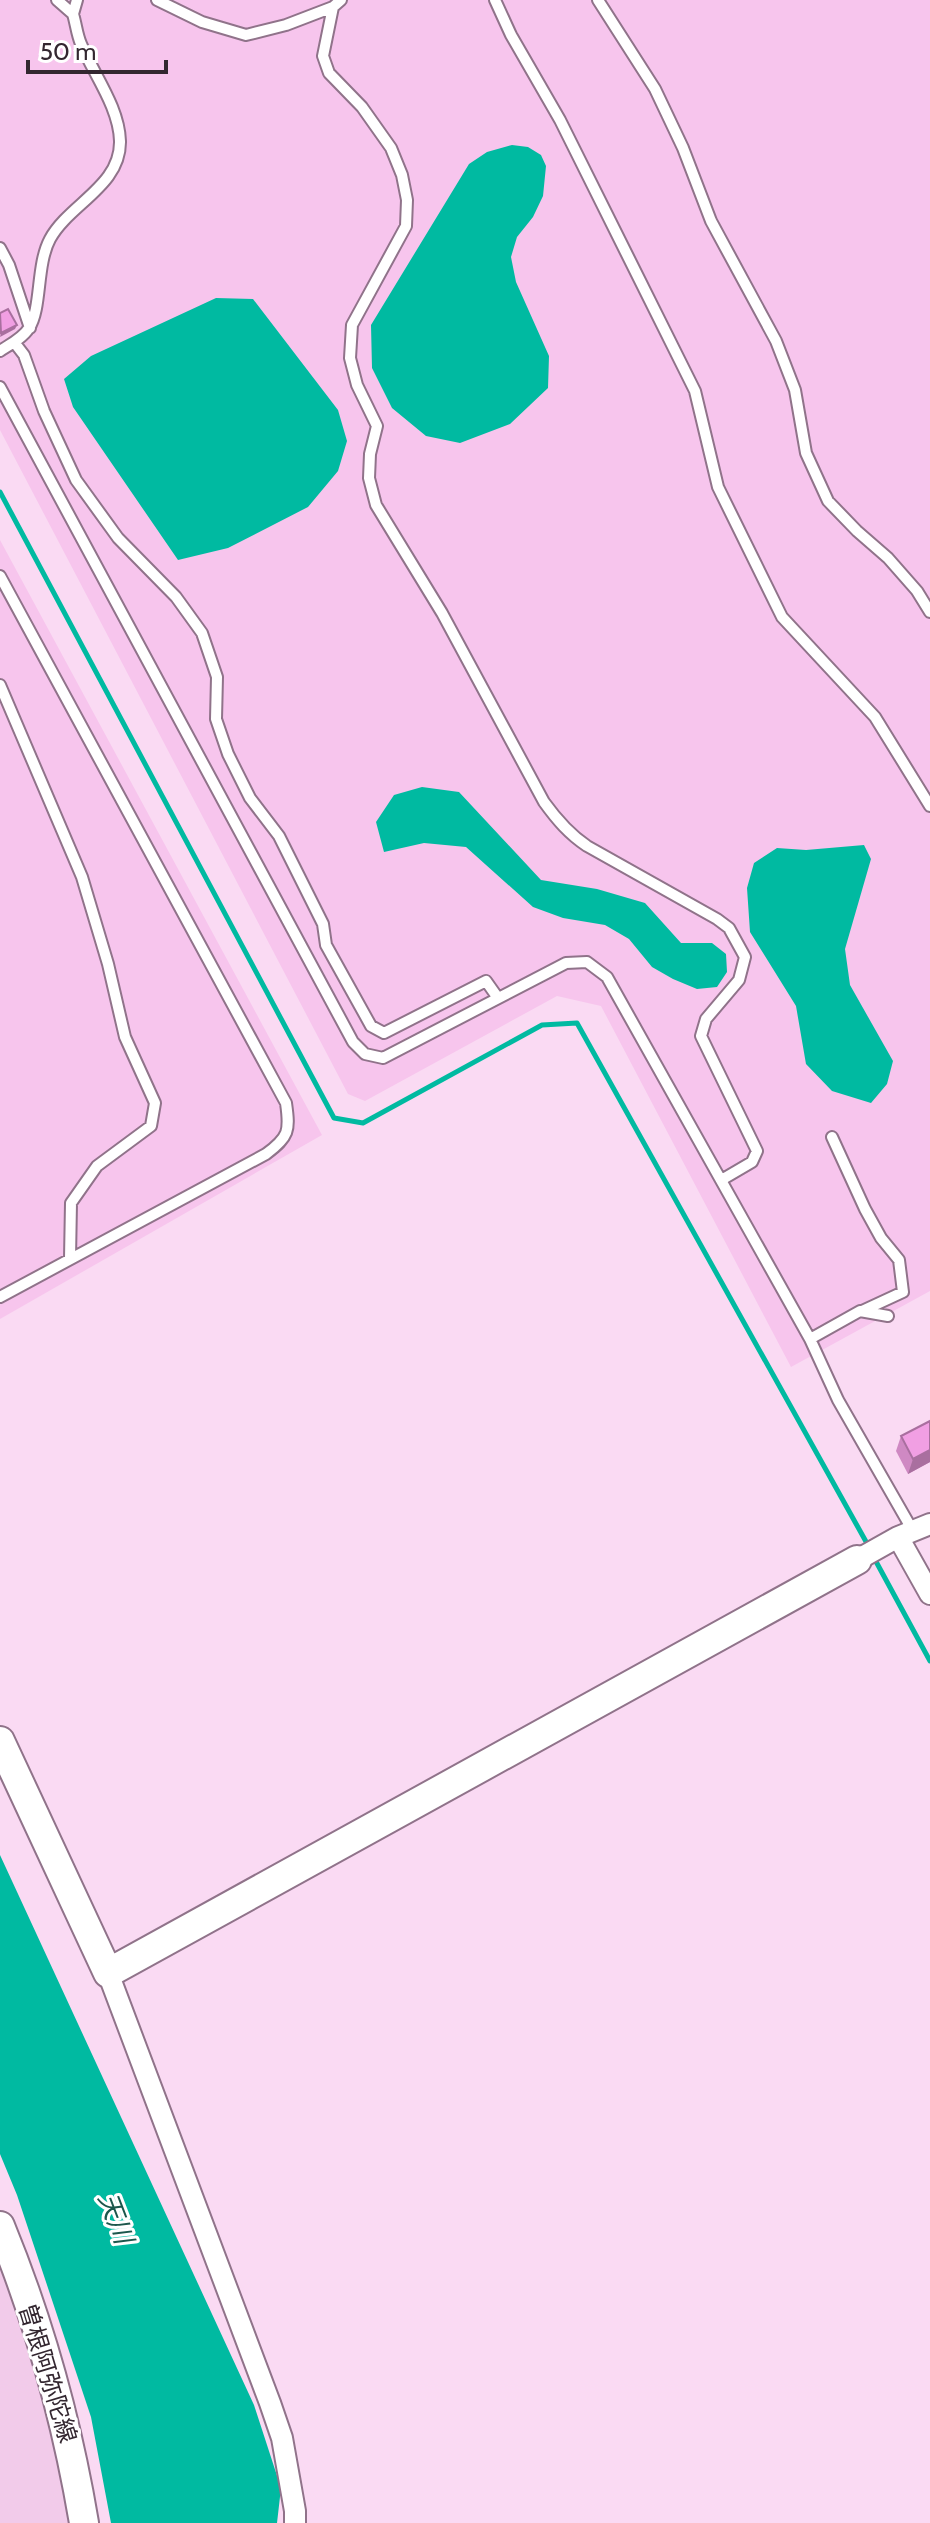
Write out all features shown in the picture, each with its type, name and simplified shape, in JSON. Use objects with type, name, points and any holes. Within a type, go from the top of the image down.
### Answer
[{"type":"street","points":[[108,1973],[914,1531],[930,1594]]},
{"type":"street","points":[[0,1741],[108,1973],[282,2438],[295,2523]]},
{"type":"street","name":"曽根阿弥陀線","points":[[0,2226],[59,2401],[74,2462],[84,2523]]},
{"type":"lane","points":[[57,0],[73,14]]},
{"type":"lane","points":[[0,351],[30,328],[40,266],[50,239],[67,216],[101,186],[114,165],[120,145],[119,123],[80,41],[73,14],[77,0]]},
{"type":"lane","points":[[157,0],[202,22],[246,35],[286,25],[337,3]]},
{"type":"lane","points":[[495,0],[511,35],[560,120],[695,391],[718,487],[782,617],[875,717],[930,806]]},
{"type":"lane","points":[[598,0],[655,89],[683,148],[711,221],[776,341],[795,390],[806,453],[828,501],[888,558],[917,591],[930,612]]},
{"type":"lane","points":[[337,3],[323,56],[329,73],[362,107],[391,148],[402,175],[407,200],[406,226],[352,325],[350,358],[357,385],[377,426],[370,454],[369,478],[376,505],[442,613],[555,817],[569,833],[587,846],[717,919],[729,928],[745,957],[739,980],[706,1019],[701,1036],[757,1151],[752,1162],[723,1179]]},
{"type":"lane","points":[[0,248],[9,265],[30,328]]},
{"type":"lane","points":[[14,342],[24,355],[44,411],[76,480],[118,538],[176,597],[202,633],[217,677],[216,719],[228,754],[250,798],[279,836],[323,924],[326,945],[371,1026],[384,1033],[486,981],[498,998]]},
{"type":"lane","points":[[0,387],[353,1042],[365,1054],[383,1058],[566,963],[587,962],[607,977],[723,1179],[810,1339],[838,1400],[914,1531]]},
{"type":"lane","points":[[0,1297],[266,1154],[281,1143],[289,1128],[286,1103],[1,578]]},
{"type":"lane","points":[[0,685],[82,877],[108,964],[125,1037],[155,1103],[151,1126],[97,1166],[71,1203],[70,1258]]},
{"type":"lane","points":[[810,1339],[860,1311],[903,1292],[899,1260],[870,1219],[832,1137]]},
{"type":"lane","points":[[860,1311],[888,1316]]},
{"type":"shaded area","points":[[0,0],[930,0],[930,1291],[791,1367],[601,1006],[557,996],[365,1101],[348,1094],[0,430]]},
{"type":"shaded area","points":[[0,540],[322,1135],[0,1319]]},
{"type":"shaded area","points":[[0,2257],[43,2393],[71,2523],[0,2523]]},
{"type":"water","points":[[512,145],[528,147],[541,155],[546,166],[543,196],[533,217],[517,237],[511,257],[516,282],[549,356],[548,388],[510,424],[460,443],[426,436],[392,408],[372,368],[371,325],[469,164],[487,152]]},
{"type":"water","points":[[216,298],[253,299],[338,410],[347,441],[338,471],[308,507],[228,548],[178,560],[73,407],[64,379],[91,356]]},
{"type":"water","points":[[422,787],[459,792],[541,880],[597,889],[645,903],[681,943],[712,943],[726,954],[727,972],[717,987],[697,989],[673,979],[652,967],[629,939],[605,925],[563,918],[533,907],[466,847],[424,843],[384,852],[376,822],[394,795]]},
{"type":"water","points":[[864,845],[871,859],[845,949],[850,985],[893,1061],[887,1084],[871,1103],[832,1091],[806,1064],[796,1006],[750,932],[747,888],[754,863],[777,848],[806,850]]},
{"type":"water","name":"天川","points":[[0,1855],[254,2405],[281,2488],[277,2523],[111,2523],[91,2417],[17,2195],[0,2154]]},
{"type":"building","points":[[8,309],[17,325],[1,333],[0,313]]},
{"type":"building","points":[[930,1421],[930,1450],[913,1459],[901,1436]]},
{"type":"waterway","points":[[0,492],[334,1118],[363,1123],[542,1025],[577,1023],[869,1547]]},
{"type":"waterway","points":[[873,1556],[930,1661]]}]
